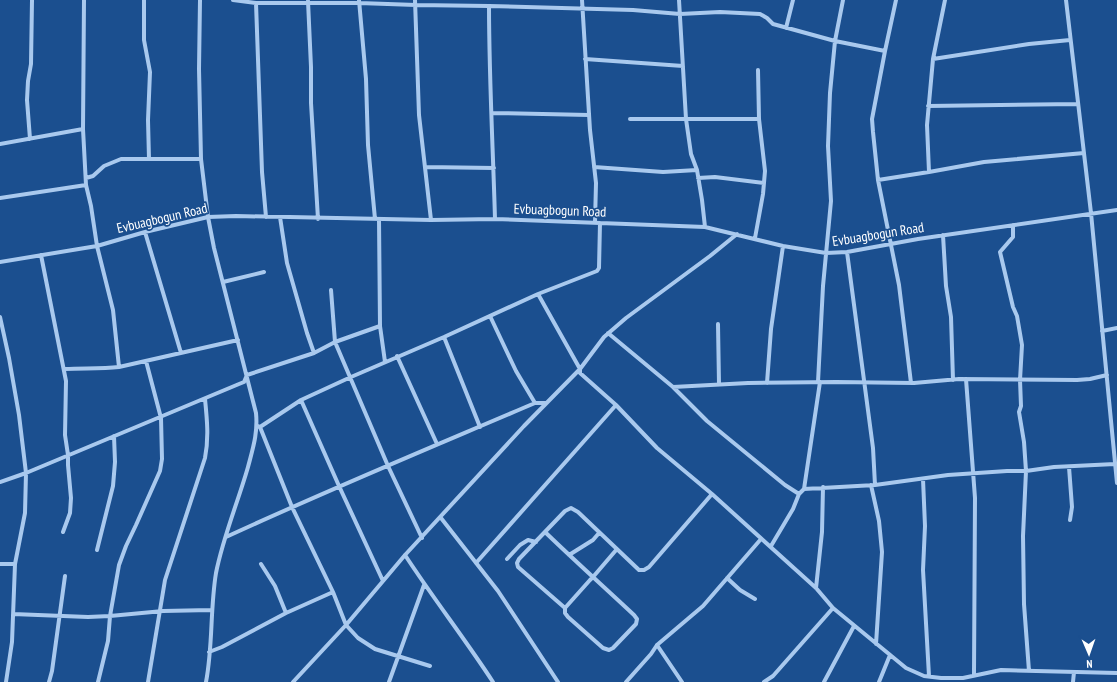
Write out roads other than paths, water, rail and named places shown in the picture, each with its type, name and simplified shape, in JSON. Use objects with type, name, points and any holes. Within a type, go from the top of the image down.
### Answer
[{"type":"street","points":[[30,139],[27,100],[31,64],[32,0]]},
{"type":"street","points":[[84,0],[83,129],[86,185],[97,246],[113,310],[119,367]]},
{"type":"street","points":[[144,0],[144,40],[150,72],[148,120],[149,159]]},
{"type":"street","points":[[200,0],[199,69],[201,159],[208,217],[259,426],[292,507],[333,592],[346,625],[358,638],[374,649],[430,666]]},
{"type":"street","points":[[233,0],[256,2],[359,1],[416,6],[489,6],[633,10],[680,14],[720,12],[760,14],[773,24],[786,28],[885,51]]},
{"type":"street","points":[[415,0],[419,115],[431,220]]},
{"type":"street","points":[[206,682],[210,662],[211,610],[216,572],[259,426],[301,400],[351,377],[538,294],[597,271],[596,183],[589,115],[582,0]]},
{"type":"street","points":[[679,0],[686,119],[691,154],[697,170],[705,227]]},
{"type":"street","points":[[786,28],[793,0]]},
{"type":"street","points":[[804,490],[819,382],[826,253],[831,201],[828,146],[830,92],[835,40],[843,0]]},
{"type":"street","points":[[896,0],[872,119],[878,180],[899,285],[910,383]]},
{"type":"street","points":[[929,172],[927,135],[928,106],[933,59],[945,0]]},
{"type":"street","points":[[1066,0],[1091,213],[1117,483]]},
{"type":"street","points":[[308,1],[311,103],[318,219]]},
{"type":"street","points":[[359,1],[366,79],[368,145],[377,219],[380,326],[384,362]]},
{"type":"street","points":[[256,2],[262,172],[266,217]]},
{"type":"street","points":[[489,6],[489,62],[495,219]]},
{"type":"street","points":[[933,59],[1028,44],[1070,40]]},
{"type":"street","points":[[585,60],[683,66]]},
{"type":"street","points":[[755,238],[765,171],[759,119],[758,70]]},
{"type":"street","points":[[928,106],[1078,104]]},
{"type":"street","points":[[492,113],[589,115]]},
{"type":"street","points":[[630,119],[759,119]]},
{"type":"street","points":[[0,144],[83,129]]},
{"type":"street","points":[[878,180],[984,162],[1084,152]]},
{"type":"street","points":[[86,178],[93,176],[104,166],[121,159],[201,159]]},
{"type":"street","points":[[425,167],[494,168]]},
{"type":"street","points":[[594,167],[663,172],[697,170]]},
{"type":"street","points":[[698,178],[715,177],[764,183]]},
{"type":"street","points":[[0,198],[86,185]]},
{"type":"street","name":"Evbuagbogun Road","points":[[0,262],[97,246],[144,232],[208,217],[236,216],[318,219],[431,220],[495,219],[705,227],[755,238],[782,246],[826,253],[848,252],[943,235],[1117,210]]},
{"type":"street","points":[[280,217],[287,263],[306,333],[314,353]]},
{"type":"street","points":[[1013,225],[1013,237],[1000,252],[1013,307],[1021,332],[1022,345],[1020,380],[1021,406],[1019,412],[1024,442],[1026,471],[1023,536],[1024,604],[1029,671]]},
{"type":"street","points":[[144,232],[181,353]]},
{"type":"street","points":[[293,682],[346,625],[405,555],[441,518],[546,402],[580,369],[604,337],[626,318],[710,256],[737,234]]},
{"type":"street","points":[[943,235],[946,286],[951,317],[953,380]]},
{"type":"street","points":[[767,383],[771,329],[782,246]]},
{"type":"street","points":[[848,252],[873,448],[873,485],[882,552],[876,644]]},
{"type":"street","points":[[41,256],[65,369],[67,386],[65,435],[71,498],[70,513],[63,532]]},
{"type":"street","points":[[223,282],[264,272]]},
{"type":"street","points":[[331,290],[335,342],[388,466],[422,538]]},
{"type":"street","points":[[538,294],[580,369],[580,373],[616,405],[657,448],[712,494],[761,539],[771,546],[816,588],[833,608],[906,668],[926,676],[941,678],[963,678],[1001,670],[1117,673]]},
{"type":"street","points":[[490,316],[516,371],[535,404]]},
{"type":"street","points":[[0,317],[19,415],[26,473],[25,513],[15,564],[12,642],[6,682]]},
{"type":"street","points":[[718,324],[719,384]]},
{"type":"street","points":[[0,482],[26,473],[205,399],[244,382],[247,375],[314,353],[335,342],[380,326]]},
{"type":"street","points":[[1102,331],[1117,328]]},
{"type":"street","points":[[608,334],[673,386],[707,421],[779,480],[799,494]]},
{"type":"street","points":[[444,337],[480,427]]},
{"type":"street","points":[[65,369],[98,369],[119,367],[238,340]]},
{"type":"street","points":[[397,356],[437,444]]},
{"type":"street","points":[[98,682],[108,641],[110,616],[119,565],[160,471],[162,459],[161,418],[146,361]]},
{"type":"street","points":[[673,386],[819,382],[910,383],[966,379],[1077,380],[1107,375]]},
{"type":"street","points":[[966,379],[975,498],[974,675]]},
{"type":"street","points":[[148,682],[165,580],[208,447],[205,399]]},
{"type":"street","points":[[301,400],[383,580]]},
{"type":"street","points":[[226,537],[437,444],[535,404],[546,402]]},
{"type":"street","points":[[476,563],[616,405]]},
{"type":"street","points":[[97,550],[113,486],[115,462],[114,436]]},
{"type":"street","points":[[771,546],[799,494],[804,490],[824,487],[873,485],[948,475],[1115,464]]},
{"type":"street","points":[[1069,467],[1072,507],[1070,520]]},
{"type":"street","points":[[923,479],[925,526],[923,570],[926,676],[924,682]]},
{"type":"street","points":[[816,588],[822,532],[824,487]]},
{"type":"street","points":[[545,532],[637,619],[636,624],[613,648],[609,650],[603,648],[568,617],[565,613],[565,608],[518,567],[517,563],[519,559],[565,511],[571,508],[578,512],[639,570],[644,570],[649,567],[680,533],[712,494]]},
{"type":"street","points":[[441,518],[498,591],[558,682]]},
{"type":"street","points":[[569,554],[593,540],[599,533]]},
{"type":"street","points":[[626,682],[657,645],[703,606],[761,539]]},
{"type":"street","points":[[507,559],[520,545],[528,540],[536,542]]},
{"type":"street","points":[[565,608],[617,549]]},
{"type":"street","points":[[405,555],[424,585],[471,648],[493,682]]},
{"type":"street","points":[[0,564],[15,564]]},
{"type":"street","points":[[261,564],[275,586],[286,613]]},
{"type":"street","points":[[49,682],[52,671],[65,576]]},
{"type":"street","points":[[727,578],[740,590],[755,599]]},
{"type":"street","points":[[389,682],[424,585]]},
{"type":"street","points":[[209,652],[222,647],[286,613],[333,592]]},
{"type":"street","points":[[764,682],[773,676],[833,608]]},
{"type":"street","points":[[13,614],[110,616],[159,611],[211,610]]},
{"type":"street","points":[[824,682],[854,626]]},
{"type":"street","points":[[657,645],[682,682]]},
{"type":"street","points":[[879,682],[890,655]]},
{"type":"street","points":[[1073,682],[1074,672]]}]
